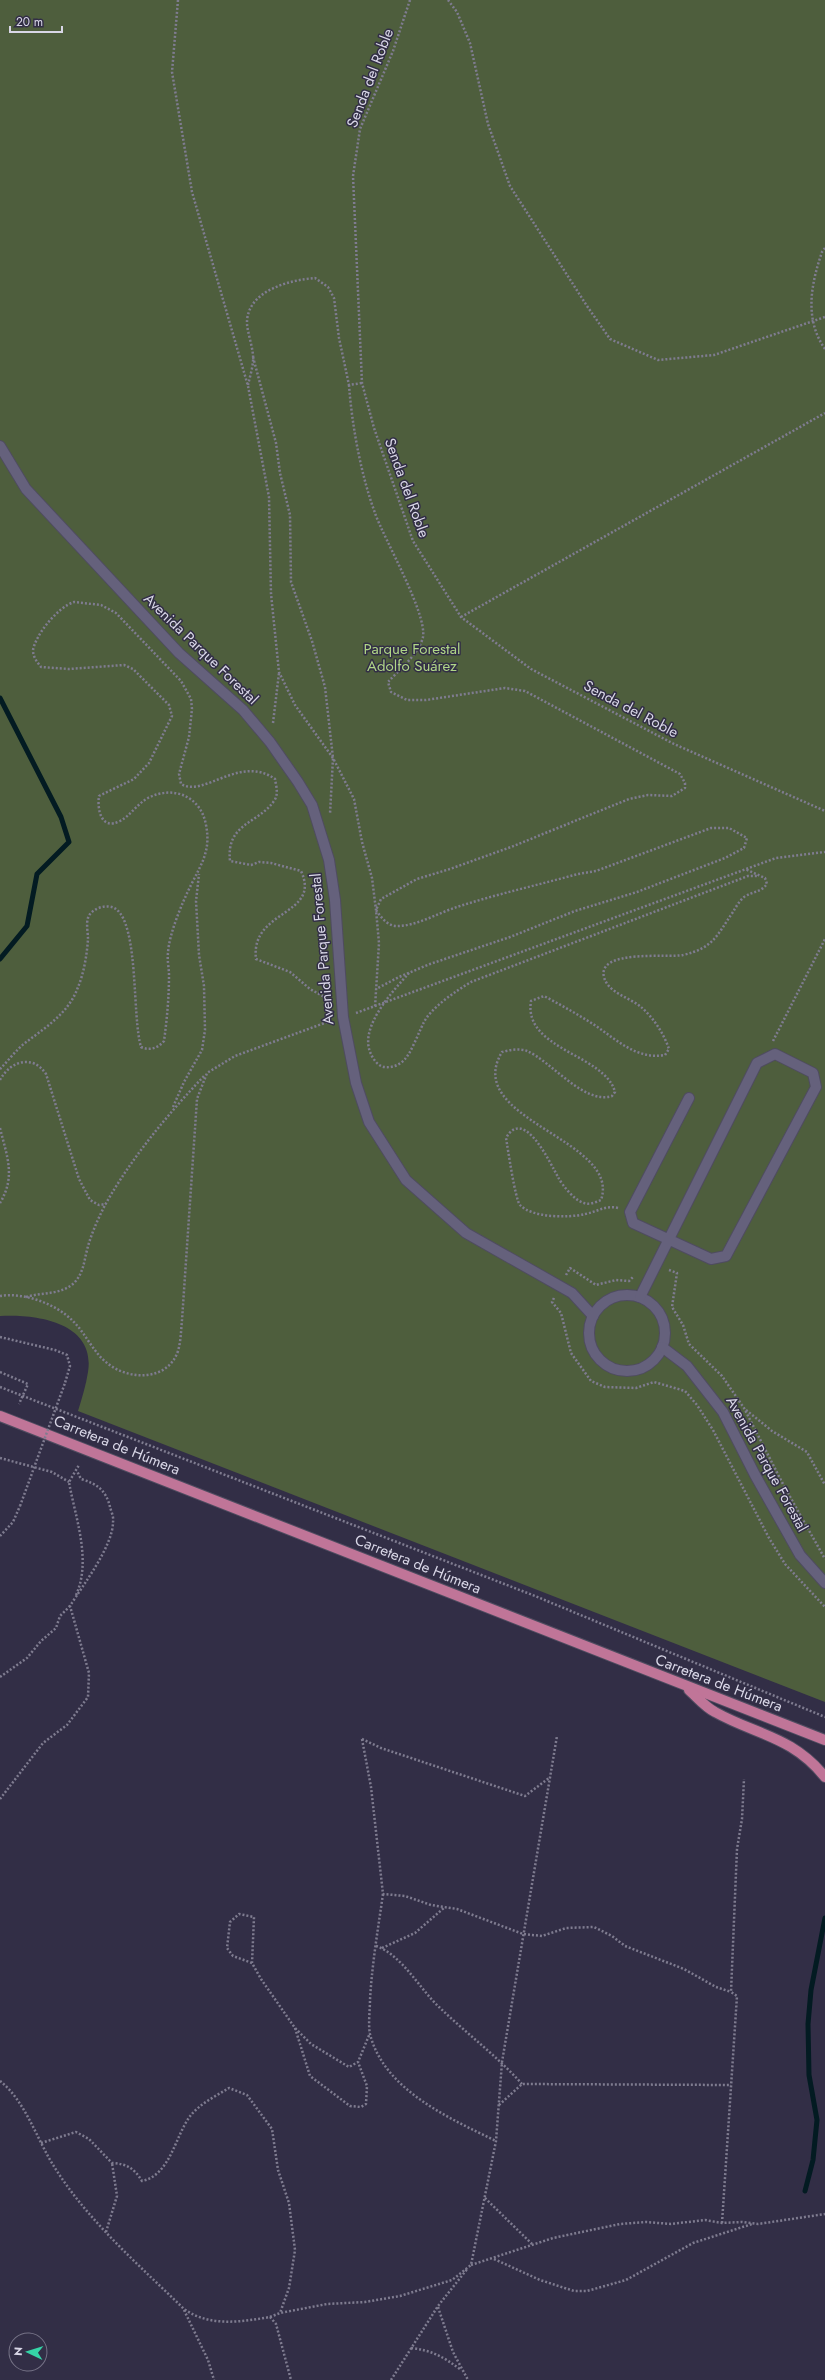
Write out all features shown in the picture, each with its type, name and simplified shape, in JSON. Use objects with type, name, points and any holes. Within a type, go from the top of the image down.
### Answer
[{"type":"main road","name":"Carretera de Húmera","points":[[0,1416],[825,1740]]},
{"type":"main road","points":[[685,1686],[714,1712],[778,1739],[804,1756],[825,1777]]},
{"type":"street","name":"Avenida Parque Forestal","points":[[0,446],[26,489],[180,653],[243,710],[270,742],[312,805],[322,836],[335,900],[341,1001],[348,1054],[368,1122],[406,1180],[466,1233],[572,1293],[593,1316]]},
{"type":"street","points":[[640,1297],[670,1240],[757,1063],[775,1054],[812,1073],[816,1087],[726,1256],[710,1260],[670,1240],[633,1223],[630,1212],[689,1098]]},
{"type":"street","points":[[626,1295],[640,1297],[653,1305],[661,1317],[665,1332],[662,1347],[655,1359],[643,1368],[626,1372],[609,1367],[595,1354],[589,1335],[593,1316],[602,1305],[613,1298],[626,1295]]},
{"type":"street","name":"Avenida Parque Forestal","points":[[662,1347],[687,1366],[723,1412],[755,1475],[800,1555],[825,1583]]},
{"type":"path","points":[[178,0],[172,72],[192,192],[248,386],[269,497],[271,594],[279,672],[270,742]]},
{"type":"path","name":"Senda del Roble","points":[[410,0],[393,51],[360,129],[353,176],[362,383],[374,428],[413,541],[461,617],[531,669],[674,744],[825,811]]},
{"type":"path","points":[[448,0],[457,12],[470,43],[488,124],[510,186],[610,339],[658,360],[714,355],[825,317]]},
{"type":"path","points":[[825,248],[822,252],[812,283],[812,321],[825,349]]},
{"type":"path","points":[[322,836],[329,819],[333,758],[325,687],[312,641],[291,582],[290,515],[280,473],[276,442],[254,357],[247,323],[253,304],[262,295],[288,282],[315,278],[328,286],[334,298],[339,338],[349,385],[353,428],[375,513],[420,618],[423,637],[415,652],[388,682],[391,692],[407,700],[426,700],[505,688],[525,690],[664,764],[680,774],[685,782],[685,788],[672,796],[648,795],[629,799],[510,847],[450,869],[416,879],[381,899],[376,910]]},
{"type":"path","points":[[248,386],[254,357]]},
{"type":"path","points":[[349,385],[362,383]]},
{"type":"path","points":[[461,617],[825,413]]},
{"type":"path","points":[[172,1109],[184,1082],[202,1050],[205,1030],[204,986],[199,955],[196,902],[199,872],[208,844],[206,823],[200,808],[191,798],[178,792],[163,793],[148,798],[120,821],[109,822],[101,818],[97,810],[99,796],[134,779],[150,762],[172,716],[169,705],[133,669],[124,665],[69,669],[41,667],[35,659],[33,650],[39,635],[53,616],[70,603],[101,605],[116,613],[181,681],[191,699],[192,709],[189,737],[179,774],[181,784],[192,788],[241,771],[266,773],[275,780],[277,791],[274,801],[234,837],[228,848],[230,861],[251,865],[259,862],[271,863],[292,868],[302,871],[306,881],[301,900],[285,914],[261,930],[254,948],[256,958],[290,972],[322,996],[341,1001]]},
{"type":"path","points":[[279,672],[295,705],[333,758],[354,799],[362,842],[372,878],[376,910],[379,943],[375,1006]]},
{"type":"path","points":[[376,910],[383,920],[395,926],[412,925],[436,913],[473,902],[578,874],[596,871],[711,828],[729,828],[747,838],[744,848],[725,858],[638,892],[575,911],[510,937],[409,973],[376,989]]},
{"type":"path","points":[[630,1212],[610,1206],[586,1214],[558,1216],[542,1215],[520,1205],[515,1195],[506,1138],[511,1130],[516,1128],[522,1129],[546,1153],[558,1178],[577,1200],[584,1204],[602,1200],[604,1194],[602,1179],[576,1148],[515,1109],[499,1087],[495,1075],[496,1063],[502,1052],[526,1050],[584,1091],[607,1098],[612,1096],[615,1092],[613,1084],[605,1077],[557,1045],[532,1023],[529,1010],[531,1001],[544,996],[565,1006],[626,1048],[642,1055],[655,1057],[665,1055],[669,1049],[664,1036],[641,1007],[607,985],[603,976],[605,968],[609,962],[620,959],[641,956],[682,955],[707,947],[714,942],[744,897],[762,891],[767,884],[765,878],[745,870]]},
{"type":"path","points":[[0,1069],[25,1043],[53,1023],[73,999],[79,986],[87,946],[88,918],[94,911],[105,906],[115,908],[122,915],[128,936],[135,990],[138,1037],[141,1047],[146,1050],[159,1047],[164,1041],[166,1029],[169,974],[168,954],[174,927],[191,884],[199,872]]},
{"type":"path","points":[[409,973],[378,1011],[368,1039],[369,1051],[373,1059],[382,1067],[393,1068],[406,1058],[413,1042],[420,1034],[423,1024],[429,1016],[454,993],[471,982],[748,876],[759,876]]},
{"type":"path","points":[[773,1041],[825,939]]},
{"type":"path","points":[[0,1080],[9,1068],[17,1063],[25,1061],[34,1062],[42,1067],[46,1074],[80,1180],[90,1200],[99,1205],[106,1204]]},
{"type":"path","points":[[26,1297],[42,1292],[60,1292],[74,1283],[83,1270],[94,1228],[106,1204],[145,1145],[172,1109],[207,1073]]},
{"type":"path","points":[[0,1128],[6,1149],[10,1179],[7,1194],[0,1203]]},
{"type":"path","points":[[825,1559],[784,1486],[744,1408],[722,1376],[689,1344],[683,1325],[672,1307],[677,1273],[650,1261],[629,1281],[616,1280],[596,1285],[570,1268],[552,1302],[561,1313],[571,1353],[591,1381],[605,1387],[636,1388],[654,1382],[684,1391],[697,1405],[713,1430],[769,1538],[785,1564],[825,1607]]},
{"type":"path","points":[[0,1337],[55,1350],[67,1355],[70,1366],[20,1506],[13,1522],[0,1536]]},
{"type":"path","points":[[0,1372],[28,1384],[19,1404]]},
{"type":"path","points":[[0,1387],[535,1596],[825,1717]]},
{"type":"path","points":[[744,1408],[772,1431],[807,1452],[825,1485]]},
{"type":"path","points":[[0,1458],[52,1472],[69,1482],[79,1528],[82,1553],[81,1584],[70,1606],[89,1674],[88,1697],[67,1725],[43,1743],[0,1799]]},
{"type":"path","points":[[69,1482],[77,1471],[79,1465]]},
{"type":"path","points":[[0,1677],[27,1658],[40,1641],[56,1628],[60,1616],[70,1606],[90,1577],[109,1539],[114,1522],[109,1502],[102,1489],[94,1483],[81,1479],[77,1471]]},
{"type":"path","points":[[391,2380],[438,2306],[470,2265],[496,2141],[502,2062],[557,1736]]},
{"type":"path","points":[[252,1963],[233,1956],[227,1948],[230,1922],[239,1914],[254,1917],[252,1963],[295,2028],[311,2044],[349,2067],[358,2062],[370,2033],[372,1975],[383,1894],[370,1781],[362,1739],[381,1748],[525,1796],[549,1778]]},
{"type":"path","points":[[731,1992],[736,1849],[742,1818],[744,1779]]},
{"type":"path","points":[[383,1894],[405,1896],[431,1905],[457,1909],[524,1934],[542,1936],[566,1928],[594,1927],[612,1936],[625,1946],[684,1969],[716,1987],[731,1992],[737,1996],[722,2223]]},
{"type":"path","points":[[382,1948],[415,1933],[446,1907]]},
{"type":"path","points":[[376,1946],[382,1948],[404,1967],[437,2005],[470,2036],[502,2062],[522,2084]]},
{"type":"path","points":[[295,2028],[310,2076],[350,2106],[361,2107],[366,2104],[367,2086],[358,2062]]},
{"type":"path","points":[[370,2033],[387,2071],[438,2110],[496,2141]]},
{"type":"path","points":[[0,2081],[6,2086],[20,2107],[55,2168],[90,2216],[184,2309],[201,2319],[232,2323],[270,2317],[280,2313],[327,2304],[364,2302],[400,2296],[452,2280],[470,2265],[532,2244],[620,2224],[646,2222],[671,2224],[705,2220],[722,2223],[752,2223]]},
{"type":"path","points":[[498,2105],[522,2084],[731,2085]]},
{"type":"path","points":[[112,2163],[126,2164],[137,2173],[142,2181],[151,2179],[169,2159],[191,2116],[205,2102],[229,2088],[247,2095],[272,2129],[278,2170],[290,2202],[295,2250],[289,2288],[280,2313]]},
{"type":"path","points":[[41,2143],[76,2132],[89,2139],[112,2163],[117,2196],[106,2232]]},
{"type":"path","points":[[484,2197],[532,2244]]},
{"type":"path","points":[[493,2258],[540,2280],[574,2291],[586,2292],[626,2280],[693,2243],[752,2223],[825,2214]]},
{"type":"path","points":[[438,2306],[453,2352],[468,2380]]},
{"type":"path","points":[[184,2309],[208,2360],[214,2380]]},
{"type":"path","points":[[270,2317],[276,2324],[291,2380]]},
{"type":"path","points":[[411,2348],[428,2350],[444,2357],[462,2371]]},
{"type":"green space","name":"Parque Forestal Adolfo Suárez","points":[[0,0],[825,0],[825,1702],[78,1411],[88,1372],[88,1355],[83,1342],[73,1332],[60,1324],[30,1317],[0,1316]]},
{"type":"waterway","points":[[0,698],[61,817],[69,842],[37,874],[27,926],[0,959]]},
{"type":"waterway","points":[[805,2191],[813,2160],[817,2120],[809,2075],[808,2024],[811,1990],[825,1918]]}]
